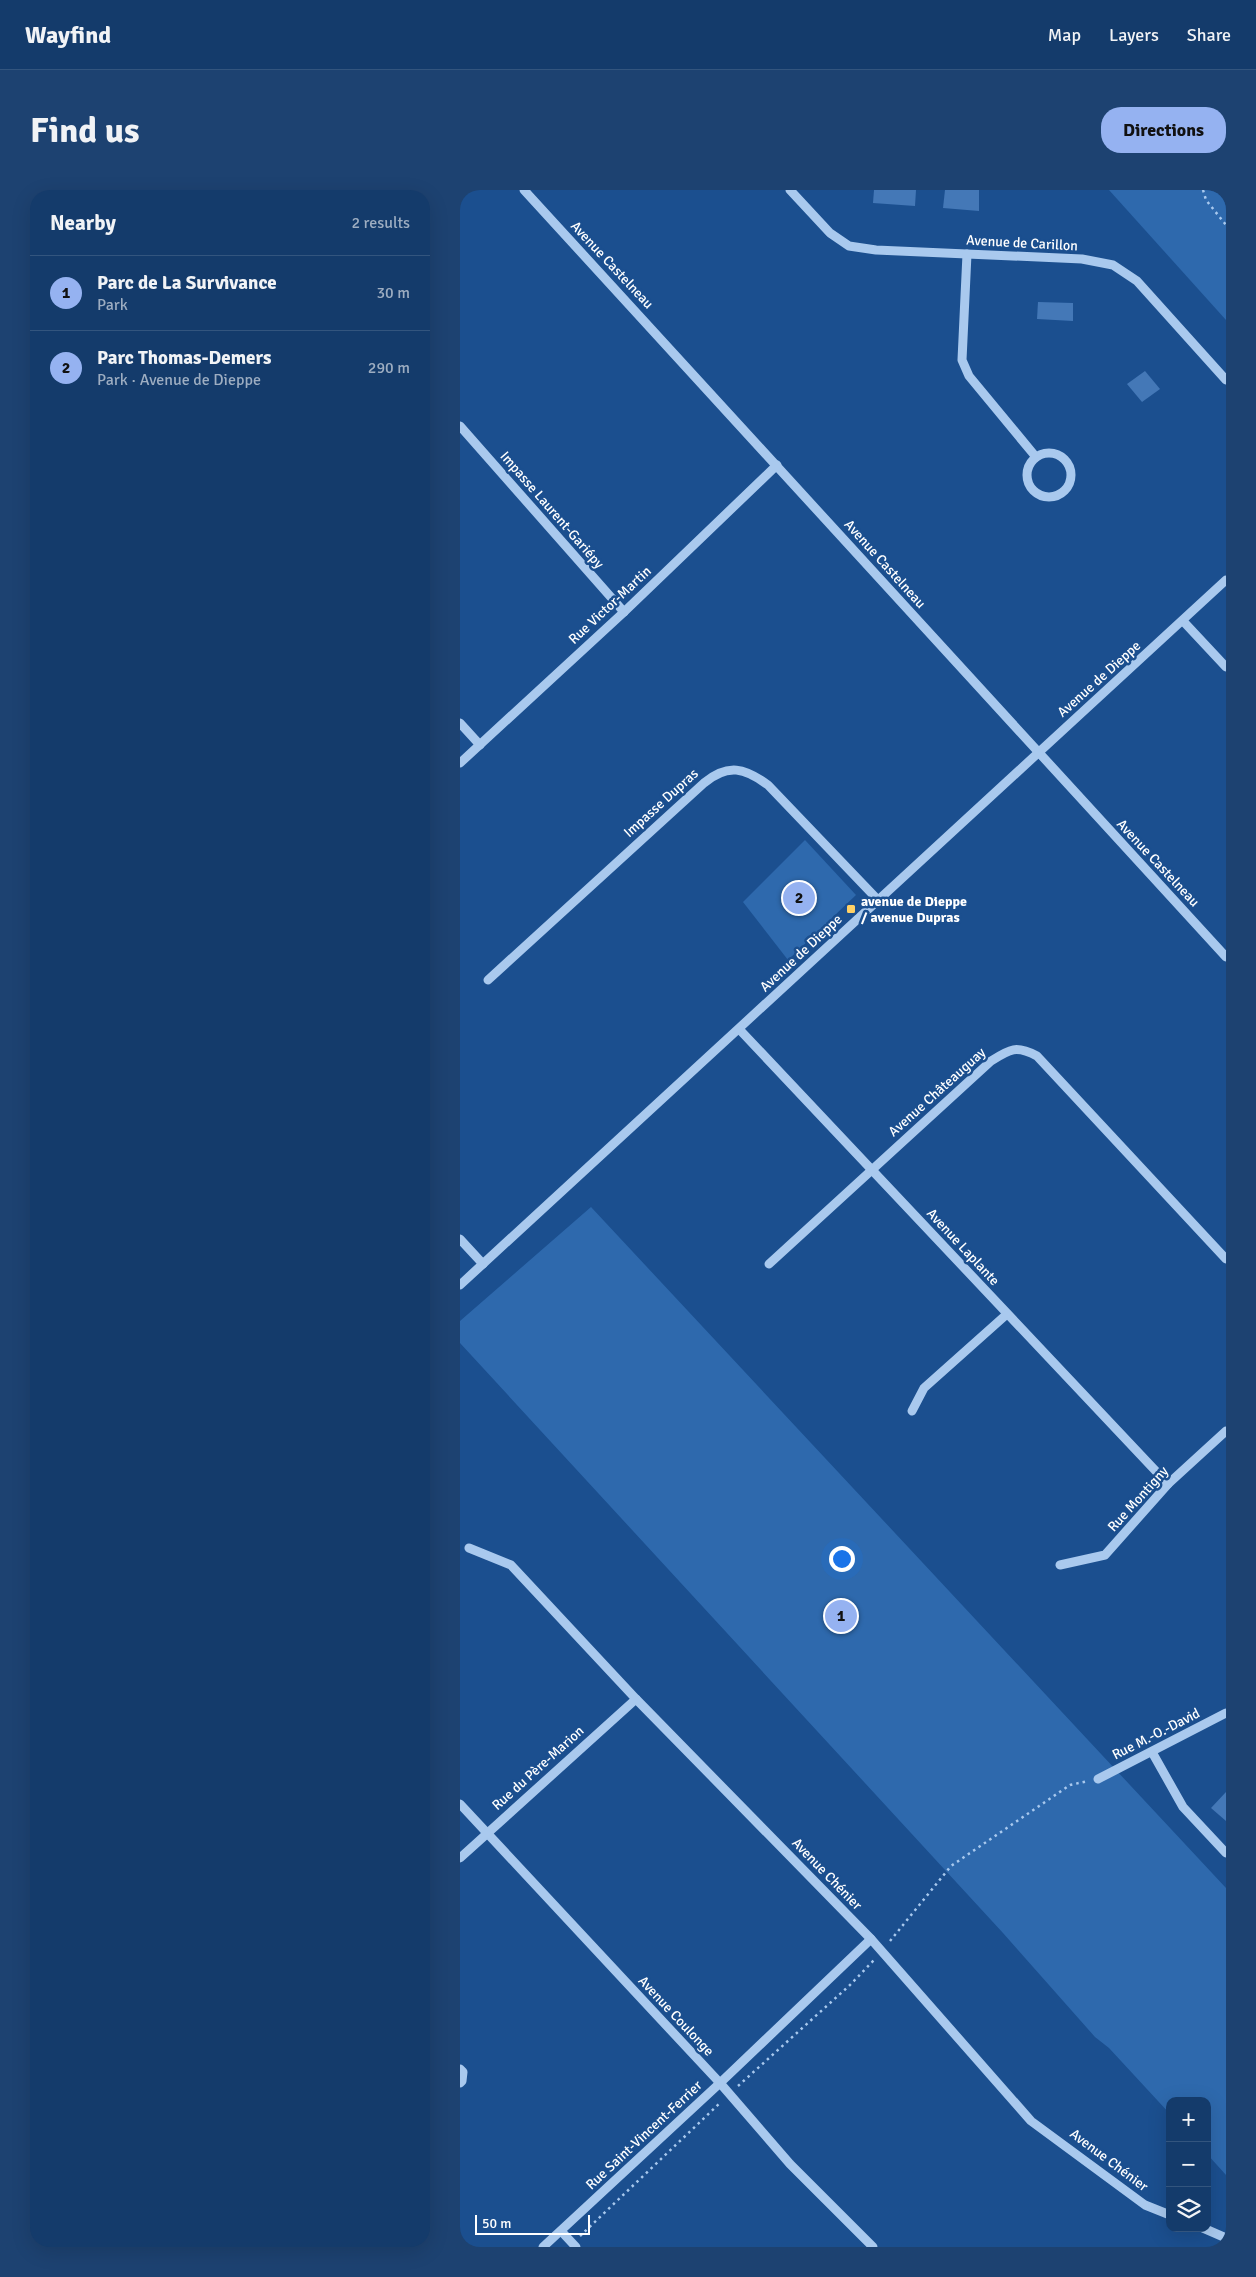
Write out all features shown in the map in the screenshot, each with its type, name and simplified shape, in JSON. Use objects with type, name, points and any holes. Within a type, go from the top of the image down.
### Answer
[{"type":"street","name":"Avenue Castelneau","points":[[524,190],[1226,957]]},
{"type":"street","name":"Avenue de Carillon","points":[[790,190],[830,234],[849,246],[876,250],[1082,259],[1113,265],[1137,281],[1226,380]]},
{"type":"street","points":[[967,254],[962,360],[969,376],[1036,457]]},
{"type":"street","name":"Impasse Laurent-Gariépy","points":[[460,426],[624,612]]},
{"type":"street","points":[[1051,452],[1064,458],[1070,465],[1072,478],[1060,496],[1049,498],[1040,496],[1030,488],[1026,475],[1036,457],[1051,452]]},
{"type":"street","name":"Rue Victor-Martin","points":[[460,762],[624,612],[777,465]]},
{"type":"street","name":"Avenue de Dieppe","points":[[460,1285],[1226,580]]},
{"type":"street","points":[[1183,621],[1226,667]]},
{"type":"street","points":[[460,723],[480,745]]},
{"type":"street","name":"Impasse Dupras","points":[[488,980],[704,783],[714,775],[735,770],[750,772],[768,785],[878,900]]},
{"type":"street","name":"Avenue Laplante","points":[[738,1029],[1168,1484]]},
{"type":"street","name":"Avenue Châteauguay","points":[[769,1264],[991,1061],[1015,1048],[1023,1049],[1037,1056],[1226,1259]]},
{"type":"street","points":[[460,1239],[483,1264]]},
{"type":"street","points":[[912,1411],[924,1388],[1007,1314]]},
{"type":"street","name":"Rue Montigny","points":[[1060,1566],[1105,1555],[1168,1484],[1226,1431]]},
{"type":"street","name":"Avenue Chénier","points":[[469,1548],[511,1565],[636,1699],[871,1939],[1032,2120],[1145,2205],[1166,2213]]},
{"type":"street","name":"Rue du Père-Marion","points":[[460,1858],[636,1699]]},
{"type":"street","name":"Rue M.-O.-David","points":[[1098,1779],[1226,1713]]},
{"type":"street","points":[[1152,1752],[1183,1807],[1226,1854]]},
{"type":"street","name":"Avenue Coulonge","points":[[460,1804],[720,2083],[790,2164],[873,2247]]},
{"type":"street","name":"Rue Saint-Vincent-Ferrier","points":[[543,2247],[720,2083],[871,1939]]},
{"type":"street","points":[[460,2069],[463,2072],[460,2083]]},
{"type":"street","points":[[561,2231],[574,2245]]},
{"type":"street","points":[[1211,2231],[1226,2238]]},
{"type":"path","points":[[1203,190],[1206,200],[1226,225]]},
{"type":"path","points":[[574,2245],[729,2094],[850,1985],[882,1951],[951,1866],[1070,1785],[1098,1779]]},
{"type":"shaded area","points":[[1109,190],[1226,190],[1226,320]]},
{"type":"shaded area","points":[[805,840],[856,895],[788,960],[743,902]]},
{"type":"shaded area","points":[[591,1207],[1226,1888],[1226,2175],[1211,2158],[1211,2097],[1166,2097],[1166,2110],[1109,2048],[1095,2037],[1003,1933],[460,1343],[460,1321]]},
{"type":"building","points":[[874,190],[916,190],[915,206],[873,203]]},
{"type":"building","points":[[945,190],[979,190],[979,211],[943,208]]},
{"type":"building","points":[[1038,302],[1073,303],[1073,321],[1037,319]]},
{"type":"building","points":[[1145,371],[1160,389],[1142,402],[1127,384]]},
{"type":"building","points":[[1226,1792],[1226,1821],[1211,1808]]},
{"type":"place","name":"Parc Thomas-Demers","points":[[799,898]]},
{"type":"place","name":"avenue de Dieppe / avenue Dupras","points":[[851,909]]},
{"type":"place","name":"Parc de La Survivance","points":[[841,1616]]}]
